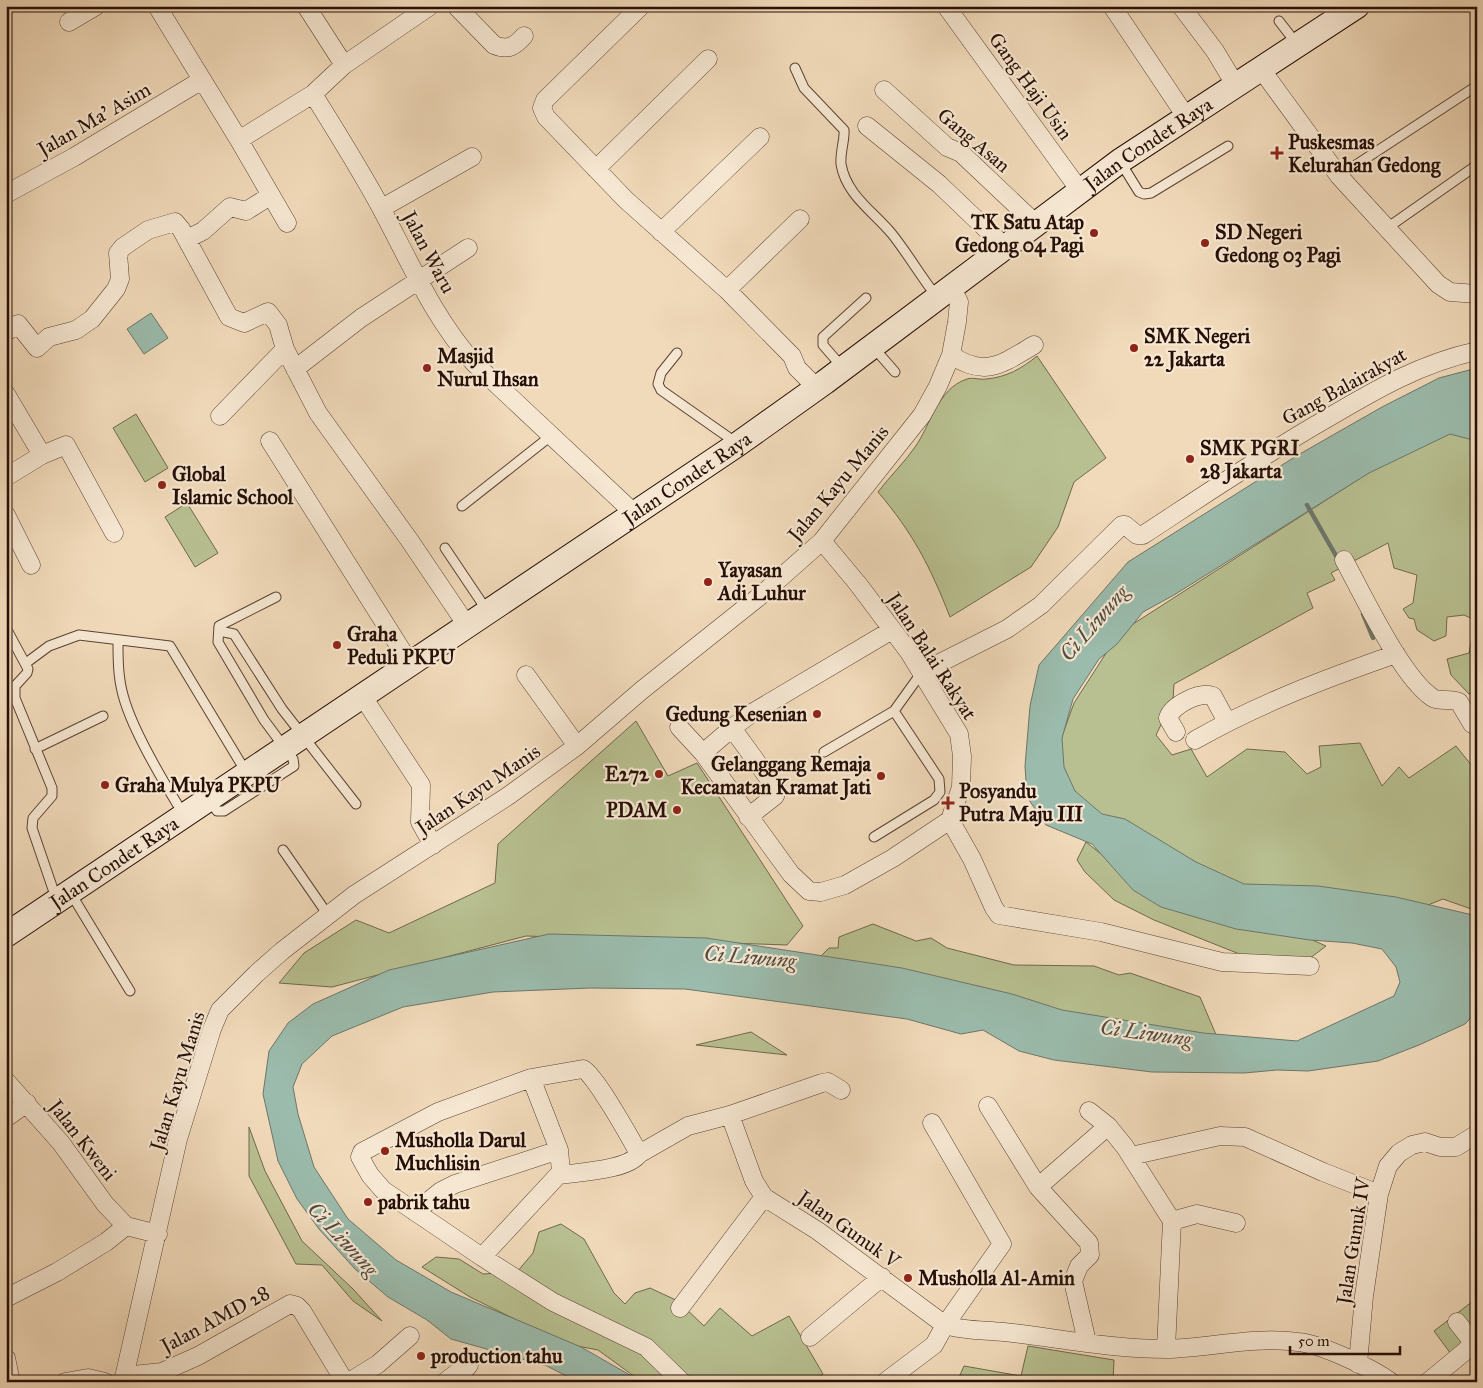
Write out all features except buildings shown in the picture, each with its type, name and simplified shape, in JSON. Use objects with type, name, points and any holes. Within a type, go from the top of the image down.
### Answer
[{"type":"street","points":[[69,22],[96,6]]},
{"type":"street","points":[[157,6],[287,222]]},
{"type":"street","points":[[306,6],[344,66]]},
{"type":"street","points":[[239,140],[313,94],[344,66],[430,6]]},
{"type":"street","points":[[456,6],[494,46],[507,49],[516,45],[524,36]]},
{"type":"street","points":[[641,6],[544,100],[542,108],[546,117],[661,232],[727,290],[792,356],[797,368],[828,379]]},
{"type":"street","name":"Gang Haji Usin","points":[[946,6],[1081,192]]},
{"type":"street","points":[[1112,6],[1187,118]]},
{"type":"street","points":[[1181,6],[1215,51],[1236,86]]},
{"type":"street","name":"Jalan Condet Raya","points":[[6,935],[468,627],[738,444],[1006,248],[1120,161],[1357,6]]},
{"type":"street","points":[[596,169],[708,59]]},
{"type":"street","points":[[1261,70],[1339,176],[1438,284],[1450,292],[1477,294]]},
{"type":"street","name":"Jalan Ma' Asim","points":[[6,194],[74,157],[202,80]]},
{"type":"street","name":"Gang Asan","points":[[884,90],[947,147],[961,153],[1036,224]]},
{"type":"street","name":"Jalan Waru","points":[[313,94],[382,208],[418,280],[460,348],[635,514]]},
{"type":"street","points":[[867,126],[939,184],[1006,248]]},
{"type":"street","points":[[661,232],[760,137]]},
{"type":"street","points":[[382,208],[472,157]]},
{"type":"street","points":[[187,239],[202,231],[230,207],[246,211],[270,196]]},
{"type":"street","points":[[727,290],[800,219]]},
{"type":"street","points":[[6,332],[18,324],[37,348],[57,334],[76,330],[92,319],[116,289],[120,279],[118,253],[123,247],[148,230],[175,222],[187,239],[229,317],[244,322],[268,312],[278,325],[285,349],[318,413],[410,540],[468,627]]},
{"type":"street","points":[[295,369],[361,318],[468,248]]},
{"type":"street","name":"Jalan Kayu Manis","points":[[123,1379],[158,1234],[178,1139],[220,1010],[256,974],[354,895],[433,845],[577,746],[642,690],[760,596],[822,541],[922,415],[938,386],[950,356],[959,302],[944,292]]},
{"type":"street","points":[[950,356],[964,364],[977,368],[991,368],[1034,344]]},
{"type":"street","points":[[220,416],[285,349]]},
{"type":"street","name":"Gang Balairakyat","points":[[922,672],[1007,629],[1041,605],[1122,525],[1137,535],[1143,535],[1270,451],[1373,391],[1413,370],[1452,356],[1477,351]]},
{"type":"street","points":[[6,394],[42,455]]},
{"type":"street","points":[[270,441],[411,665]]},
{"type":"street","points":[[6,476],[63,445],[68,447],[114,533]]},
{"type":"street","points":[[6,515],[31,565]]},
{"type":"street","name":"Jalan Balai Rakyat","points":[[822,541],[858,584],[922,672],[959,734],[962,756],[961,787],[950,820]]},
{"type":"street","points":[[1344,560],[1396,654],[1414,679],[1432,698],[1459,702],[1472,724],[1477,726]]},
{"type":"street","points":[[703,754],[752,713],[892,630]]},
{"type":"street","points":[[1195,740],[1227,722],[1306,687],[1396,654]]},
{"type":"street","points":[[526,675],[577,746]]},
{"type":"street","points":[[1176,732],[1168,718],[1170,712],[1185,702],[1208,694],[1213,696],[1227,722]]},
{"type":"street","points":[[363,697],[421,785],[420,822],[433,845]]},
{"type":"street","points":[[679,727],[703,754],[790,874],[809,891],[821,892],[845,885],[919,842],[950,820],[999,915],[1101,932],[1222,962],[1310,966]]},
{"type":"street","points":[[732,728],[777,790],[775,796],[748,817]]},
{"type":"street","points":[[639,1154],[586,1070],[530,1078],[438,1112],[362,1152],[360,1157],[376,1183],[415,1212],[553,1302],[646,1348],[682,1382]]},
{"type":"street","points":[[530,1078],[559,1150],[560,1175]]},
{"type":"street","name":"Jalan Kweni","points":[[6,1080],[27,1103],[126,1226]]},
{"type":"street","points":[[482,1257],[560,1175],[613,1167],[635,1160],[639,1154],[688,1126],[730,1115],[822,1083],[828,1082],[841,1090]]},
{"type":"street","points":[[6,1118],[27,1103]]},
{"type":"street","points":[[988,1106],[1038,1187],[1089,1243],[1090,1255],[1079,1266],[1073,1281],[1087,1342]]},
{"type":"street","points":[[1089,1111],[1108,1126],[1131,1156],[1172,1221],[1166,1349]]},
{"type":"street","name":"Jalan Gunuk V","points":[[730,1115],[754,1181],[764,1197],[882,1277],[945,1325],[954,1328],[1110,1346],[1166,1349],[1255,1342],[1299,1342],[1358,1364],[1392,1382]]},
{"type":"street","points":[[885,1382],[934,1346],[945,1325],[1002,1244],[932,1123]]},
{"type":"street","points":[[1038,1187],[1108,1126]]},
{"type":"street","name":"Jalan Gunuk IV","points":[[1358,1364],[1364,1296],[1379,1194],[1388,1166],[1406,1149],[1425,1142],[1440,1147],[1456,1147],[1477,1134]]},
{"type":"street","points":[[1131,1156],[1220,1136],[1245,1138],[1379,1194]]},
{"type":"street","points":[[415,1212],[442,1191],[455,1184],[559,1150]]},
{"type":"street","points":[[680,1308],[764,1197]]},
{"type":"street","points":[[1172,1221],[1196,1214],[1236,1224]]},
{"type":"street","points":[[6,1298],[57,1272],[106,1242],[126,1226],[158,1234]]},
{"type":"street","points":[[810,1338],[882,1277]]},
{"type":"street","name":"Jalan AMD 28","points":[[123,1379],[162,1372],[198,1356],[290,1304],[297,1306],[302,1311],[347,1382]]},
{"type":"street","points":[[1428,1382],[1469,1348],[1471,1340],[1457,1322]]},
{"type":"street","points":[[347,1382],[378,1364],[410,1336]]},
{"type":"street","points":[[6,1358],[11,1382]]},
{"type":"street","points":[[445,1382],[458,1372],[463,1372],[469,1365]]},
{"type":"street","points":[[65,1382],[88,1378],[105,1382]]},
{"type":"lane","points":[[1279,21],[1298,45]]},
{"type":"lane","points":[[795,68],[804,88],[844,130],[841,144],[841,165],[849,185],[861,203],[892,234],[944,292]]},
{"type":"lane","points":[[1339,176],[1472,88],[1477,88]]},
{"type":"lane","points":[[1120,161],[1139,192],[1144,194],[1151,193],[1228,146]]},
{"type":"lane","points":[[1387,228],[1477,165]]},
{"type":"lane","points":[[828,379],[823,337],[866,298]]},
{"type":"lane","points":[[873,346],[895,372]]},
{"type":"lane","points":[[677,353],[660,373],[658,384],[661,390],[738,444]]},
{"type":"lane","points":[[462,506],[552,435]]},
{"type":"lane","points":[[445,548],[488,612]]},
{"type":"lane","points":[[276,597],[219,626],[218,642],[264,720],[294,742],[356,804]]},
{"type":"lane","points":[[6,628],[26,663],[27,673],[13,691],[52,788],[52,796],[33,818],[32,828],[63,896],[130,991]]},
{"type":"lane","points":[[209,798],[217,811],[224,811],[292,768],[293,759],[294,742],[282,709],[234,634],[219,631]]},
{"type":"lane","points":[[26,663],[49,646],[79,634],[172,648],[247,773]]},
{"type":"lane","points":[[118,641],[121,686],[130,715],[166,786],[184,816]]},
{"type":"lane","points":[[824,752],[894,711],[922,672]]},
{"type":"lane","points":[[874,837],[934,800],[940,792],[939,779],[894,711]]},
{"type":"lane","points":[[35,749],[103,716]]},
{"type":"lane","points":[[283,850],[328,915]]},
{"type":"green space","points":[[1037,356],[1106,458],[1074,482],[1058,527],[1031,567],[950,617],[920,551],[878,492],[915,447],[936,408],[948,391],[967,379],[994,378],[1007,374],[1025,365]]},
{"type":"green space","points":[[136,414],[168,468],[145,482],[113,428]]},
{"type":"green space","points":[[1477,418],[1477,691],[1469,694],[1451,675],[1447,659],[1469,653],[1475,620],[1464,615],[1447,617],[1446,636],[1434,641],[1417,630],[1414,619],[1409,618],[1403,609],[1413,603],[1417,575],[1394,568],[1388,543],[1331,573],[1335,580],[1307,593],[1313,608],[1174,684],[1173,700],[1156,735],[1172,755],[1191,749],[1207,777],[1247,749],[1285,752],[1307,774],[1321,767],[1319,746],[1360,743],[1382,786],[1399,767],[1409,778],[1456,746],[1477,772],[1477,911],[1443,899],[1428,905],[1421,916],[1200,879],[1079,800],[1052,764],[1074,703],[1119,633],[1440,427]]},
{"type":"green space","points":[[187,503],[218,553],[195,567],[165,517]]},
{"type":"green space","points":[[636,721],[668,776],[697,763],[803,926],[787,945],[526,936],[332,987],[279,983],[304,953],[356,920],[389,933],[495,883],[498,844]]},
{"type":"green space","points":[[1086,842],[1170,909],[1308,938],[1326,946],[1305,962],[1247,957],[1154,920],[1114,900],[1085,872],[1077,860]]},
{"type":"green space","points":[[873,924],[916,941],[931,938],[947,948],[1014,965],[1094,966],[1119,975],[1130,973],[1200,997],[1217,1037],[1067,1017],[819,958],[829,948],[838,948],[839,937]]},
{"type":"green space","points":[[751,1032],[787,1055],[696,1045]]},
{"type":"green space","points":[[249,1127],[265,1171],[302,1241],[353,1289],[382,1321],[353,1301],[322,1265],[296,1264],[249,1176]]},
{"type":"green space","points":[[561,1224],[584,1239],[614,1293],[625,1304],[635,1293],[650,1288],[678,1301],[704,1326],[720,1308],[752,1336],[789,1316],[823,1374],[813,1382],[642,1382],[598,1350],[572,1345],[545,1334],[470,1297],[422,1267],[436,1257],[459,1259],[483,1274],[517,1272],[533,1253],[539,1232]]},
{"type":"green space","points":[[1477,1298],[1477,1338],[1451,1354],[1434,1331]]},
{"type":"green space","points":[[1028,1346],[1114,1360],[1113,1382],[957,1382],[964,1366],[1021,1376]]},
{"type":"water","points":[[151,313],[168,338],[144,354],[127,329]]},
{"type":"water","name":"Ci Liwung","points":[[1477,368],[1477,441],[1450,434],[1369,473],[1174,595],[1143,612],[1117,644],[1099,659],[1073,699],[1062,738],[1064,767],[1075,791],[1102,814],[1125,819],[1196,862],[1244,884],[1318,886],[1396,897],[1477,916],[1477,1011],[1465,1024],[1378,1061],[1308,1071],[1277,1070],[1244,1073],[1152,1072],[1054,1060],[1019,1051],[983,1030],[961,1034],[907,1019],[685,989],[590,988],[493,992],[403,1007],[332,1036],[302,1064],[293,1087],[298,1114],[314,1167],[348,1219],[396,1260],[451,1292],[581,1347],[642,1382],[578,1382],[547,1366],[451,1339],[427,1320],[388,1297],[355,1269],[319,1229],[297,1199],[278,1161],[263,1094],[269,1051],[288,1023],[313,1004],[389,970],[549,934],[706,938],[902,968],[1012,994],[1062,1010],[1203,1033],[1297,1041],[1394,996],[1400,982],[1396,967],[1382,949],[1352,943],[1310,940],[1236,929],[1161,907],[1133,890],[1092,844],[1046,825],[1027,797],[1025,766],[1030,706],[1039,665],[1128,562],[1298,455],[1382,407],[1439,378]]},
{"type":"waterway","points":[[1307,505],[1339,561]]},
{"type":"waterway","points":[[1363,614],[1373,638]]},
{"type":"place","name":"Puskesmas Kelurahan Gedong","points":[[1277,153]]},
{"type":"place","name":"TK Satu Atap Gedong 04 Pagi","points":[[1094,233]]},
{"type":"place","name":"SD Negeri Gedong 03 Pagi","points":[[1205,243]]},
{"type":"place","name":"SMK Negeri 22 Jakarta","points":[[1134,348]]},
{"type":"place","name":"Masjid Nurul Ihsan","points":[[427,368]]},
{"type":"place","name":"SMK PGRI 28 Jakarta","points":[[1190,459]]},
{"type":"place","name":"Global Islamic School","points":[[162,485]]},
{"type":"place","name":"Yayasan Adi Luhur","points":[[708,582]]},
{"type":"place","name":"Graha Peduli PKPU","points":[[337,645]]},
{"type":"place","name":"Gedung Kesenian","points":[[817,714]]},
{"type":"place","name":"E272","points":[[659,774]]},
{"type":"place","name":"Gelanggang Remaja Kecamatan Kramat Jati","points":[[881,776]]},
{"type":"place","name":"Graha Mulya PKPU","points":[[105,785]]},
{"type":"place","name":"Posyandu Putra Maju III","points":[[948,803]]},
{"type":"place","name":"PDAM","points":[[677,810]]},
{"type":"place","name":"Musholla Darul Muchlisin","points":[[385,1151]]},
{"type":"place","name":"pabrik tahu","points":[[368,1202]]},
{"type":"place","name":"Musholla Al-Amin","points":[[908,1278]]},
{"type":"place","name":"production tahu","points":[[421,1356]]}]
